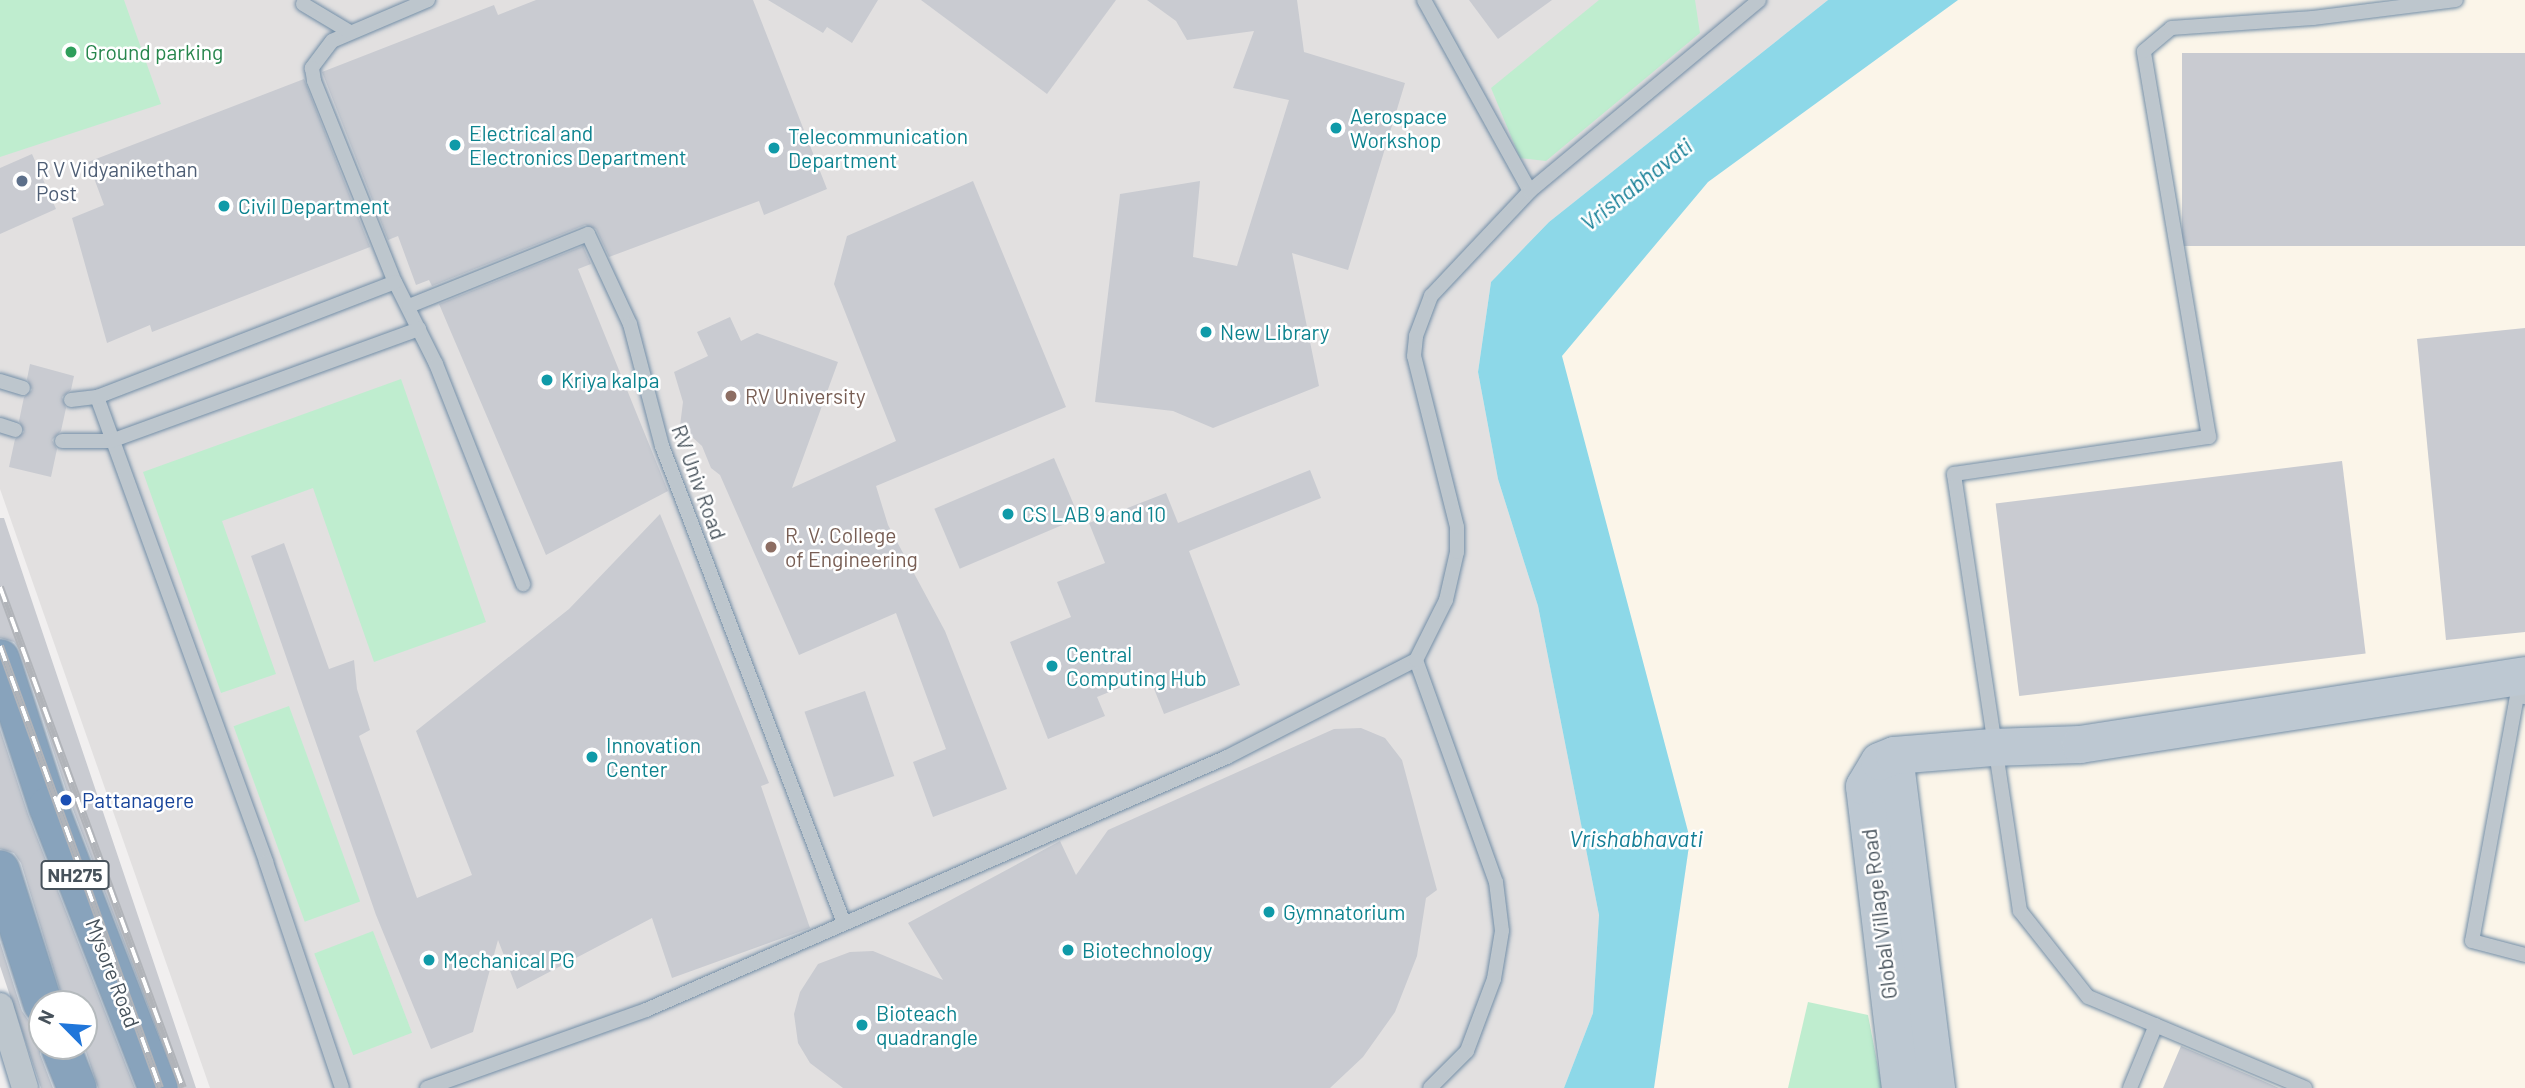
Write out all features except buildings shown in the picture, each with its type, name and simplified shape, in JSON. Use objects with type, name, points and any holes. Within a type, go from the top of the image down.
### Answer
[{"type":"highway","name":"Mysore Road","points":[[0,659],[48,806],[158,1088]]},
{"type":"highway","points":[[0,870],[39,990]]},
{"type":"highway","points":[[66,1060],[77,1088]]},
{"type":"street","points":[[1894,755],[1992,747],[2080,744],[2525,675]]},
{"type":"street","name":"Global Village Road","points":[[1900,1088],[1864,786],[1879,761],[1894,755],[1936,1088]]},
{"type":"street","points":[[0,1006],[25,1088]]},
{"type":"lane","points":[[428,0],[350,32],[321,53],[312,68],[314,81],[395,282],[419,329],[523,584]]},
{"type":"lane","points":[[1424,0],[1530,191]]},
{"type":"lane","points":[[427,1088],[646,1010],[1227,757],[1416,660],[1446,600],[1457,540],[1414,356],[1416,335],[1431,296],[1443,279],[1474,253],[1530,191],[1759,0]]},
{"type":"lane","points":[[2305,1088],[2088,997],[2020,911],[1992,747],[1954,474],[2209,437],[2144,51],[2171,28],[2312,18],[2456,0]]},
{"type":"lane","points":[[303,4],[350,32]]},
{"type":"lane","name":"RV Univ Road","points":[[409,306],[588,234],[629,324],[662,446],[844,923]]},
{"type":"lane","points":[[71,400],[97,397],[395,282]]},
{"type":"lane","points":[[62,441],[111,441],[419,329]]},
{"type":"lane","points":[[0,382],[23,388]]},
{"type":"lane","points":[[97,397],[262,849],[342,1088]]},
{"type":"lane","points":[[1416,660],[1496,882],[1502,930],[1494,979],[1467,1051],[1430,1088]]},
{"type":"lane","points":[[2525,698],[2517,696],[2472,941],[2525,955]]},
{"type":"lane","points":[[2130,1088],[2156,1025]]},
{"type":"shaded area","name":"R. V. College of Engineering","points":[[0,0],[1828,0],[1549,222],[1491,282],[1478,372],[1498,479],[1538,606],[1599,915],[1593,1013],[1564,1088],[210,1088],[0,489]]},
{"type":"shaded area","points":[[1958,0],[2525,0],[2525,1088],[1654,1088],[1690,839],[1561,356],[1708,182]]},
{"type":"green space","name":"Ground parking","points":[[0,0],[124,0],[161,104],[0,157]]},
{"type":"green space","points":[[1599,0],[1695,0],[1700,33],[1546,161],[1520,158],[1491,88]]},
{"type":"green space","points":[[401,379],[486,622],[374,662],[313,488],[222,521],[276,674],[221,693],[143,472]]},
{"type":"green space","points":[[289,706],[360,901],[305,922],[234,726]]},
{"type":"green space","points":[[373,931],[412,1033],[353,1055],[314,954]]},
{"type":"green space","points":[[1808,1002],[1868,1015],[1882,1088],[1788,1088]]},
{"type":"water","name":"Vrishabhavati","points":[[1828,0],[1958,0],[1708,182],[1562,356],[1690,839],[1654,1088],[1564,1088],[1593,1013],[1599,915],[1538,606],[1498,479],[1478,372],[1491,282],[1549,222]]},
{"type":"railway","points":[[0,587],[183,1088]]},
{"type":"railway","points":[[0,646],[160,1088]]},
{"type":"place","name":"Ground parking","points":[[71,52]]},
{"type":"place","name":"Aerospace Workshop","points":[[1336,128]]},
{"type":"place","name":"Electrical and Electronics Department","points":[[455,145]]},
{"type":"place","name":"Telecommunication Department","points":[[774,148]]},
{"type":"place","name":"R V Vidyanikethan Post","points":[[22,181]]},
{"type":"place","name":"Civil Department","points":[[224,206]]},
{"type":"place","name":"New Library","points":[[1206,332]]},
{"type":"place","name":"Kriya kalpa","points":[[547,380]]},
{"type":"place","name":"RV University","points":[[731,396]]},
{"type":"place","name":"CS LAB 9 and 10","points":[[1008,514]]},
{"type":"place","name":"R. V. College of Engineering","points":[[771,547]]},
{"type":"place","name":"Central Computing Hub","points":[[1052,666]]},
{"type":"place","name":"Innovation Center","points":[[592,757]]},
{"type":"place","name":"Pattanagere","points":[[66,800]]},
{"type":"place","name":"Gymnatorium","points":[[1269,912]]},
{"type":"place","name":"Biotechnology","points":[[1068,950]]},
{"type":"place","name":"Mechanical PG","points":[[429,960]]},
{"type":"place","name":"Bioteach quadrangle","points":[[862,1025]]}]
